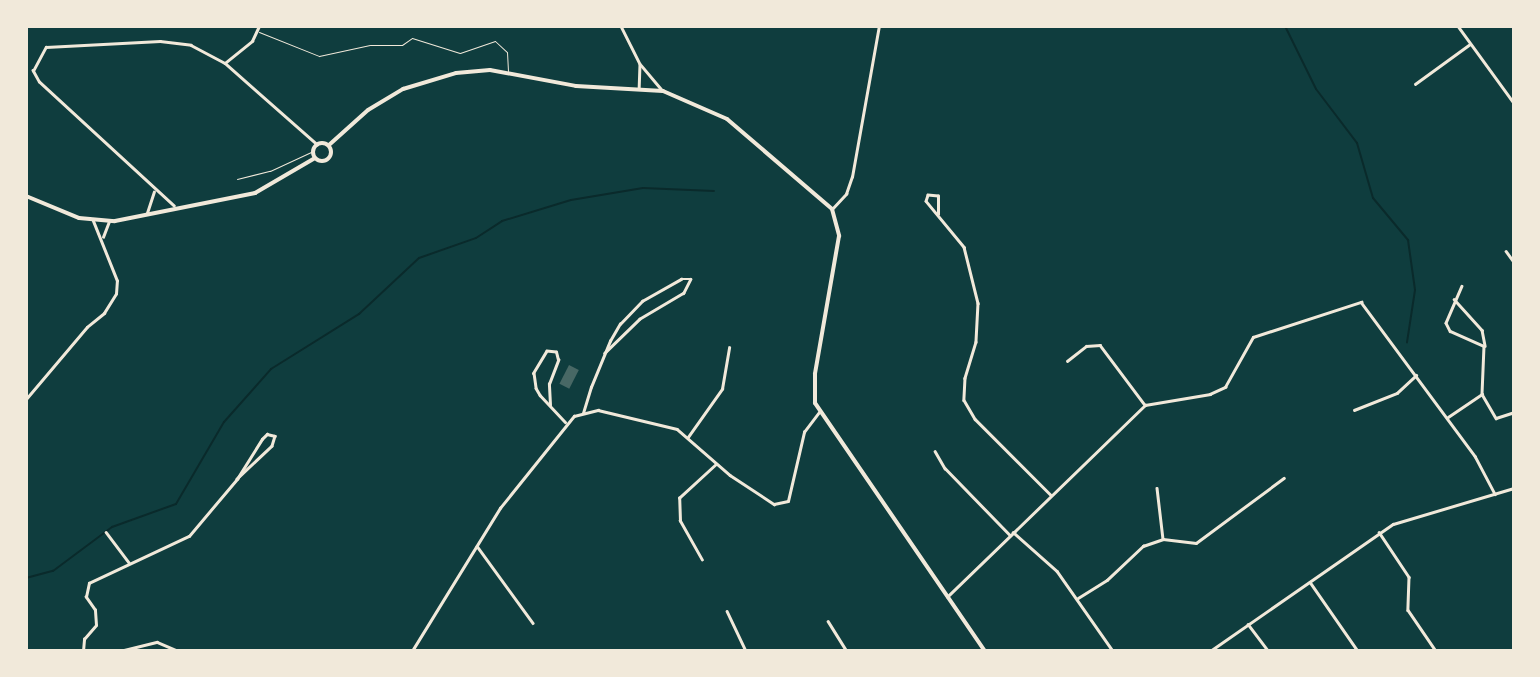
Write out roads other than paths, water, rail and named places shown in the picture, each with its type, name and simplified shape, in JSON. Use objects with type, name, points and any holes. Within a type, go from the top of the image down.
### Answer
[{"type":"main road","points":[[26,196],[54,211],[93,221],[109,221],[147,214],[174,206],[255,193],[315,158],[328,158],[329,145],[374,106],[416,84],[456,73],[508,71],[576,86],[639,88],[663,91],[727,119],[832,209],[839,236],[814,384],[819,412],[985,651]]},
{"type":"main road","points":[[315,158],[313,151],[317,144],[329,145]]},
{"type":"street","points":[[225,63],[259,32],[259,26]]},
{"type":"street","points":[[621,26],[640,64],[663,91]]},
{"type":"street","points":[[832,209],[846,194],[852,177],[879,26]]},
{"type":"street","points":[[1458,26],[1514,103]]},
{"type":"street","points":[[174,206],[154,192],[39,82],[33,71],[38,57],[46,47],[160,41],[192,45],[225,63],[317,144]]},
{"type":"street","points":[[1415,84],[1470,44]]},
{"type":"street","points":[[639,88],[640,64]]},
{"type":"street","points":[[147,214],[154,192]]},
{"type":"street","points":[[938,214],[938,196],[928,195],[926,201],[964,247],[978,303],[976,342],[965,378],[964,400],[975,419],[1051,495]]},
{"type":"street","points":[[26,399],[113,302],[117,281],[103,238],[93,221]]},
{"type":"street","points":[[103,238],[109,221]]},
{"type":"street","points":[[1506,251],[1514,262]]},
{"type":"street","points":[[582,413],[606,353],[632,309],[681,279],[691,280],[684,293],[640,319],[606,353]]},
{"type":"street","points":[[1462,286],[1454,300],[1446,323],[1450,331],[1484,346]]},
{"type":"street","points":[[1454,300],[1482,330],[1484,346],[1482,394],[1496,418],[1514,412]]},
{"type":"street","points":[[947,597],[1145,405],[1210,394],[1225,387],[1253,337],[1361,302],[1448,417],[1495,494]]},
{"type":"street","points":[[1068,361],[1086,346],[1100,345],[1145,405]]},
{"type":"street","points":[[688,437],[722,389],[729,348]]},
{"type":"street","points":[[550,405],[549,384],[558,360],[556,352],[547,351],[534,373],[536,388],[550,405],[564,422]]},
{"type":"street","points":[[1354,410],[1397,394],[1416,375]]},
{"type":"street","points":[[1448,417],[1482,394]]},
{"type":"street","points":[[412,651],[477,546],[564,422],[582,413],[598,410],[666,425],[688,437],[716,464],[758,496],[774,504],[788,501],[804,432],[819,412]]},
{"type":"street","points":[[83,651],[84,639],[96,625],[95,610],[86,597],[89,583],[129,562],[189,536],[237,479],[272,446],[275,436],[267,434],[262,439],[237,479]]},
{"type":"street","points":[[935,451],[945,468],[1010,535]]},
{"type":"street","points":[[702,560],[680,521],[680,498],[716,464]]},
{"type":"street","points":[[1078,598],[1108,580],[1143,546],[1163,539],[1196,542],[1284,478]]},
{"type":"street","points":[[1156,488],[1163,539]]},
{"type":"street","points":[[1210,651],[1379,532],[1514,488]]},
{"type":"street","points":[[106,532],[129,562]]},
{"type":"street","points":[[1014,532],[1057,571],[1078,598],[1113,651]]},
{"type":"street","points":[[1379,532],[1409,577],[1408,610],[1436,651]]},
{"type":"street","points":[[477,546],[533,623]]},
{"type":"street","points":[[1310,581],[1358,651]]},
{"type":"street","points":[[727,611],[746,651]]},
{"type":"street","points":[[828,620],[847,651]]},
{"type":"street","points":[[1248,624],[1268,651]]},
{"type":"street","points":[[120,651],[157,642],[178,651]]},
{"type":"lane","points":[[259,32],[319,56],[370,45],[402,45],[412,38],[460,53],[495,41],[507,52],[508,71]]},
{"type":"lane","points":[[237,179],[270,171],[313,151]]},
{"type":"waterway","points":[[1285,26],[1316,89],[1357,143],[1373,198],[1408,240],[1415,290],[1407,342]]},
{"type":"waterway","points":[[26,578],[53,571],[112,527],[176,504],[224,422],[271,369],[359,314],[419,258],[476,238],[502,221],[571,200],[643,188],[714,191]]}]
